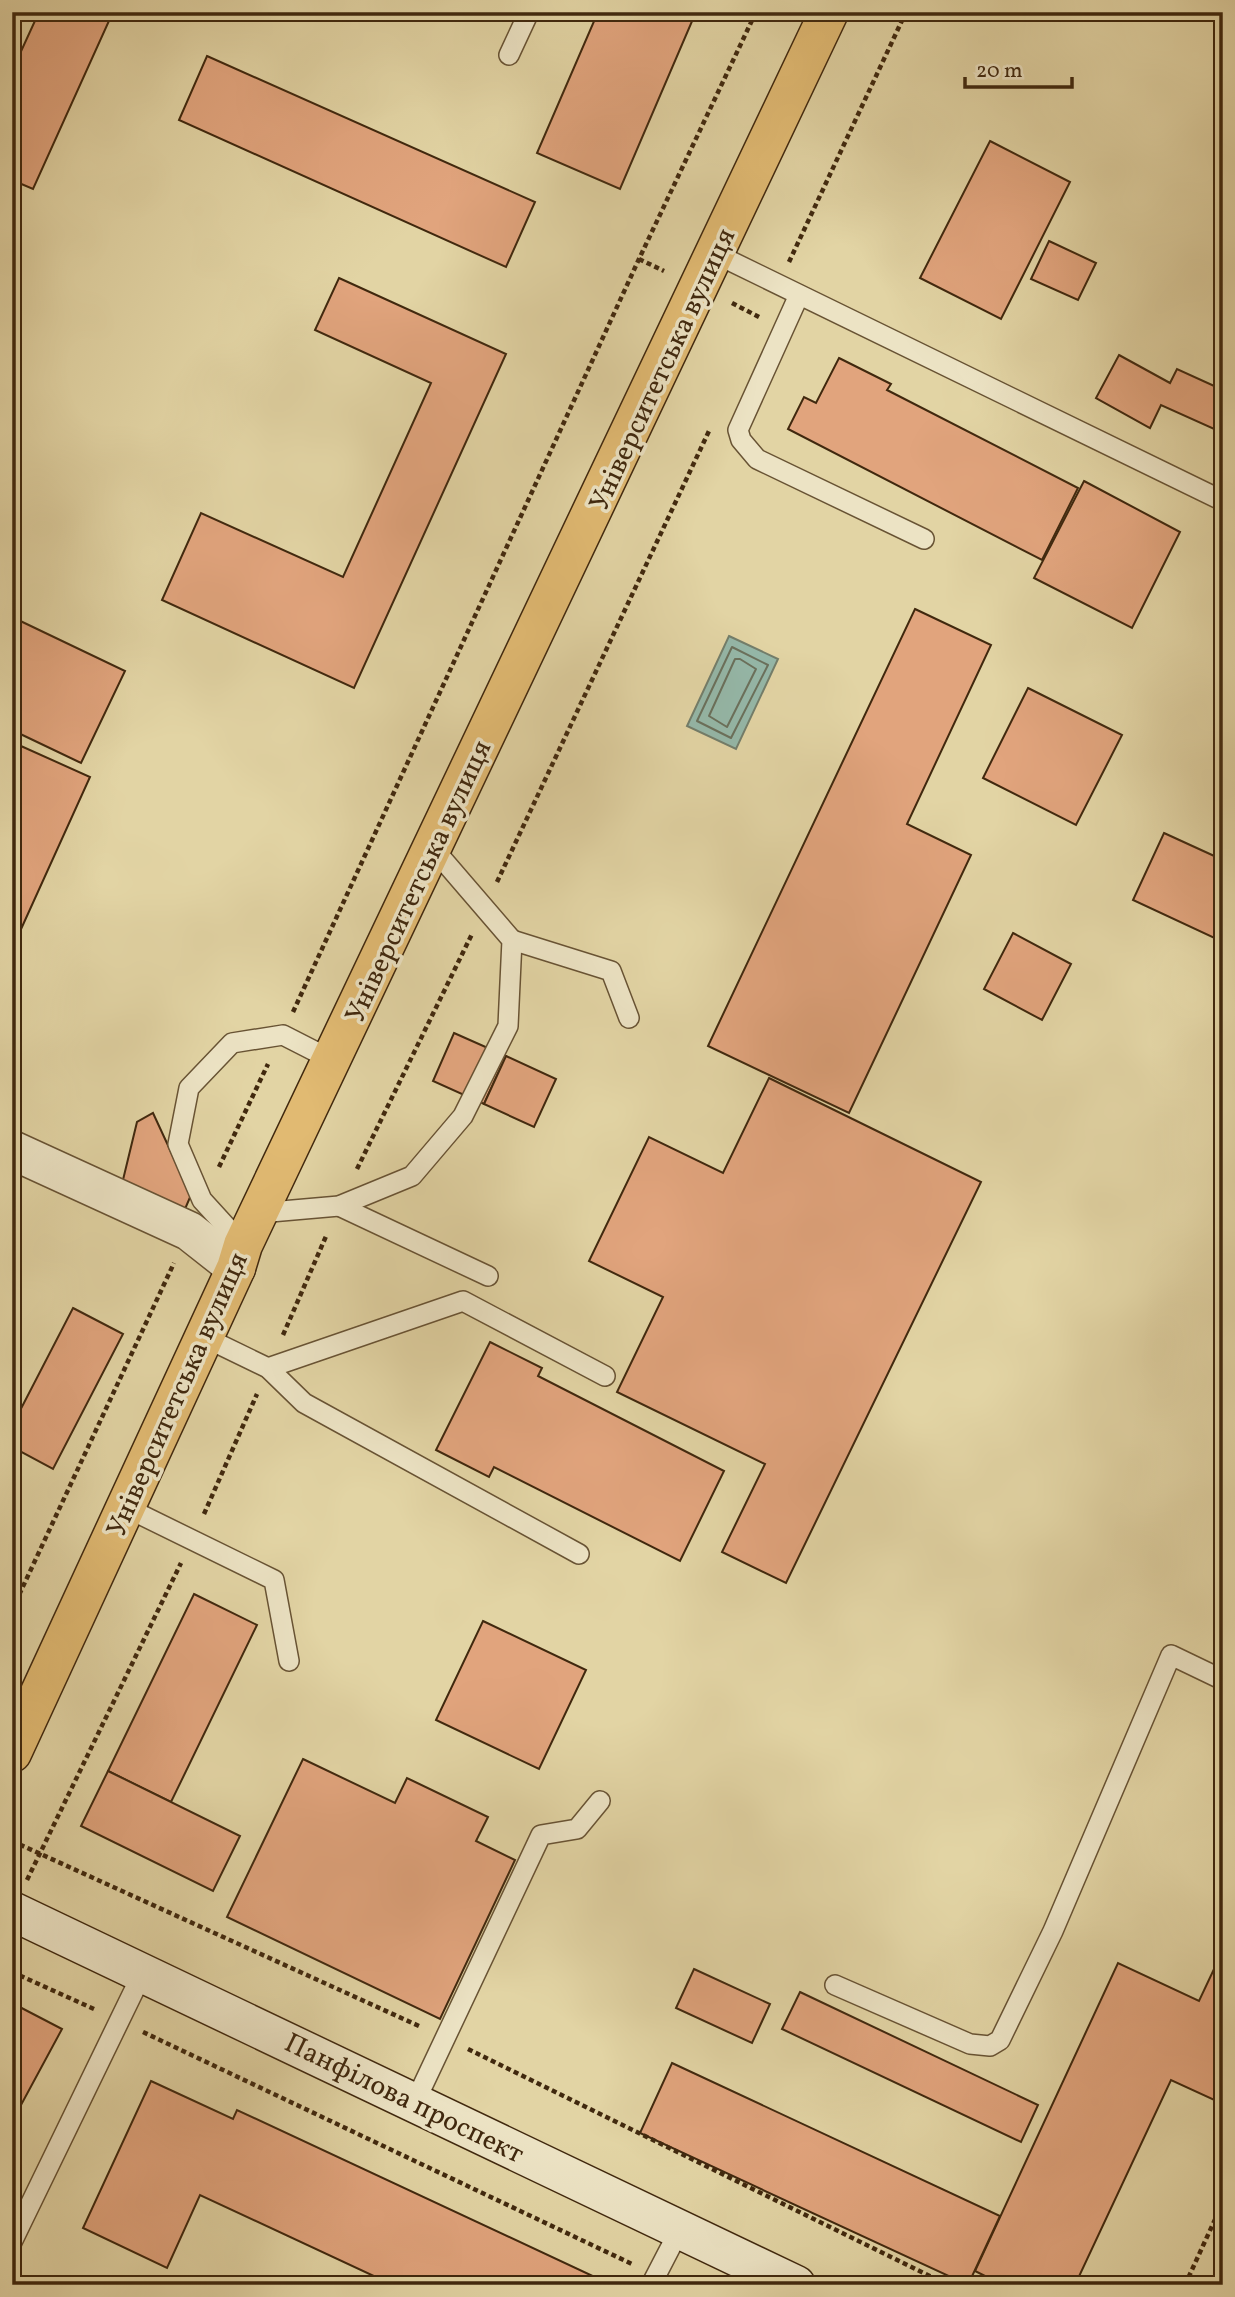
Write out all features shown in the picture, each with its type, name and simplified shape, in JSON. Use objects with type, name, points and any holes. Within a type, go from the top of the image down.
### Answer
[{"type":"main road","name":"Університетська вулиця","points":[[12,1753],[246,1242],[829,12]]},
{"type":"main road","points":[[12,1150],[196,1215],[246,1242]]},
{"type":"main road","name":"Панфілова проспект","points":[[13,1912],[796,2285]]},
{"type":"lane","points":[[509,55],[528,12]]},
{"type":"lane","points":[[716,254],[1223,501]]},
{"type":"lane","points":[[799,295],[738,430],[741,440],[757,459],[924,539]]},
{"type":"lane","points":[[432,847],[512,940],[611,971],[629,1018]]},
{"type":"lane","points":[[246,1242],[412,1176],[463,1116],[508,1026],[512,940]]},
{"type":"lane","points":[[196,1215],[178,1144],[190,1088],[232,1043],[283,1035],[332,1060]]},
{"type":"lane","points":[[339,1206],[488,1276]]},
{"type":"lane","points":[[268,1368],[463,1301],[605,1376]]},
{"type":"lane","points":[[202,1336],[268,1368],[300,1411],[579,1554]]},
{"type":"lane","points":[[125,1507],[274,1580],[289,1661]]},
{"type":"lane","points":[[835,1985],[970,2044],[990,2046],[1000,2040],[1053,1931],[1171,1655],[1223,1679]]},
{"type":"lane","points":[[415,2102],[541,1835],[577,1829],[600,1801]]},
{"type":"lane","points":[[12,2242],[143,1972]]},
{"type":"lane","points":[[653,2280],[680,2229]]},
{"type":"path","points":[[12,1610],[283,1035],[639,259],[756,12]]},
{"type":"path","points":[[762,318],[906,12]]},
{"type":"path","points":[[13,1912],[193,1539],[339,1206],[484,908],[715,419]]},
{"type":"path","points":[[12,1841],[444,2038],[948,2285]]},
{"type":"path","points":[[12,1972],[120,2021],[653,2280]]},
{"type":"path","points":[[1185,2285],[1223,2202]]},
{"type":"path","points":[[1217,2285],[1223,2271]]},
{"type":"water","points":[[729,636],[778,659],[736,749],[687,726]]},
{"type":"building","points":[[39,12],[113,12],[33,189],[12,180],[12,71]]},
{"type":"building","points":[[598,12],[696,12],[620,189],[537,153]]},
{"type":"building","points":[[207,56],[535,202],[506,267],[179,120]]},
{"type":"building","points":[[990,141],[1070,182],[1001,319],[920,278]]},
{"type":"building","points":[[1049,241],[1096,263],[1078,300],[1031,279]]},
{"type":"building","points":[[339,278],[506,354],[354,688],[162,600],[201,513],[343,577],[431,383],[315,330]]},
{"type":"building","points":[[1119,355],[1170,383],[1177,369],[1223,390],[1223,433],[1161,405],[1150,428],[1096,398]]},
{"type":"building","points":[[839,358],[891,384],[887,390],[1078,488],[1042,560],[788,429],[804,397],[816,403]]},
{"type":"building","points":[[1084,481],[1180,532],[1132,628],[1034,578]]},
{"type":"building","points":[[915,609],[991,645],[907,824],[971,855],[849,1113],[708,1046]]},
{"type":"building","points":[[12,617],[125,671],[81,763],[12,730]]},
{"type":"building","points":[[1028,688],[1122,735],[1076,825],[983,778]]},
{"type":"building","points":[[12,742],[90,777],[12,949]]},
{"type":"building","points":[[1164,833],[1223,860],[1223,942],[1133,900]]},
{"type":"building","points":[[1013,933],[1071,964],[1042,1020],[984,989]]},
{"type":"building","points":[[454,1033],[506,1056],[484,1104],[433,1081]]},
{"type":"building","points":[[506,1056],[556,1079],[534,1127],[484,1104]]},
{"type":"building","points":[[769,1078],[981,1182],[786,1583],[722,1552],[765,1464],[617,1392],[663,1297],[589,1261],[649,1137],[723,1173]]},
{"type":"building","points":[[153,1113],[191,1195],[182,1216],[122,1184],[137,1122]]},
{"type":"building","points":[[73,1308],[123,1334],[53,1469],[12,1447],[12,1426]]},
{"type":"building","points":[[490,1342],[542,1368],[538,1376],[724,1471],[680,1561],[494,1467],[489,1477],[436,1450]]},
{"type":"building","points":[[194,1594],[257,1625],[171,1802],[108,1771]]},
{"type":"building","points":[[483,1621],[586,1670],[539,1769],[436,1720]]},
{"type":"building","points":[[303,1759],[395,1803],[407,1778],[488,1817],[476,1841],[515,1860],[440,2019],[227,1917]]},
{"type":"building","points":[[108,1771],[240,1836],[213,1891],[81,1826]]},
{"type":"building","points":[[1223,1950],[1223,2104],[1171,2080],[1075,2285],[1003,2285],[975,2271],[1118,1963],[1199,2001]]},
{"type":"building","points":[[694,1969],[770,2004],[752,2043],[676,2008]]},
{"type":"building","points":[[800,1992],[1038,2105],[1021,2142],[782,2029]]},
{"type":"building","points":[[12,2003],[62,2029],[21,2105],[12,2101]]},
{"type":"building","points":[[672,2063],[1000,2216],[968,2285],[640,2133]]},
{"type":"building","points":[[151,2081],[233,2119],[237,2110],[597,2278],[594,2285],[393,2285],[200,2195],[167,2268],[83,2228]]}]
